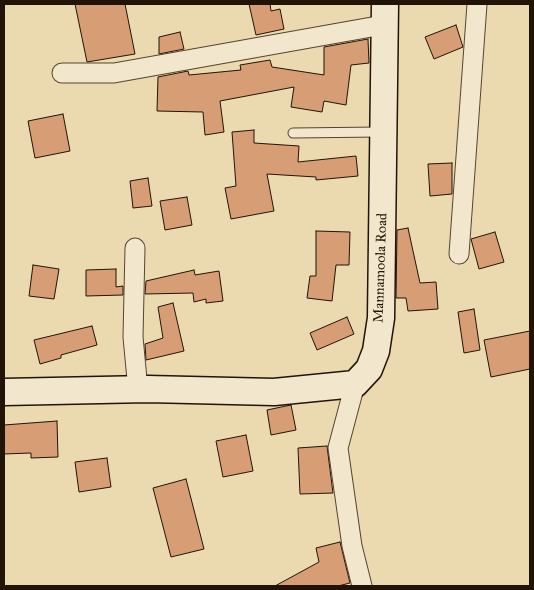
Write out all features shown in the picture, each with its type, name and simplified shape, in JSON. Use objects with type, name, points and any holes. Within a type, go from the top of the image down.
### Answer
[{"type":"main road","name":"Mannamoola Road","points":[[355,384],[369,369],[376,351],[381,318],[384,14]]},
{"type":"main road","points":[[4,392],[138,390],[274,392],[355,384]]},
{"type":"street","points":[[459,254],[477,4]]},
{"type":"street","points":[[62,73],[114,73],[384,14]]},
{"type":"street","points":[[135,248],[133,337],[138,390]]},
{"type":"street","points":[[355,384],[338,448],[352,546],[362,586]]},
{"type":"lane","points":[[293,133],[383,132]]},
{"type":"building","points":[[75,4],[125,4],[135,54],[87,62]]},
{"type":"building","points":[[249,4],[270,4],[271,11],[280,9],[284,29],[256,35]]},
{"type":"building","points":[[456,25],[463,47],[434,59],[425,37]]},
{"type":"building","points":[[180,32],[184,49],[159,54],[159,37]]},
{"type":"building","points":[[368,39],[369,63],[351,65],[346,105],[324,101],[322,112],[291,107],[294,87],[220,101],[224,132],[205,135],[203,112],[157,111],[158,77],[188,71],[189,75],[241,70],[240,65],[270,60],[272,67],[324,75],[324,47]]},
{"type":"building","points":[[63,114],[70,151],[35,158],[28,121]]},
{"type":"building","points":[[254,130],[254,143],[299,146],[298,162],[356,156],[358,176],[316,180],[316,177],[267,174],[274,211],[231,219],[225,188],[236,186],[232,132]]},
{"type":"building","points":[[452,163],[452,194],[430,196],[428,164]]},
{"type":"building","points":[[148,178],[152,206],[133,208],[130,181]]},
{"type":"building","points":[[187,197],[192,225],[165,230],[160,201]]},
{"type":"building","points":[[408,228],[420,283],[436,282],[438,309],[408,311],[406,298],[396,298],[397,230]]},
{"type":"building","points":[[316,231],[350,232],[349,265],[336,265],[332,301],[307,298],[310,276],[316,276]]},
{"type":"building","points":[[495,232],[504,262],[479,269],[471,239]]},
{"type":"building","points":[[33,265],[59,269],[54,299],[29,296]]},
{"type":"building","points":[[116,269],[116,287],[123,286],[123,295],[86,296],[86,270]]},
{"type":"building","points":[[194,270],[195,275],[219,271],[223,301],[206,303],[206,299],[194,302],[193,293],[145,294],[146,281]]},
{"type":"building","points":[[173,303],[184,351],[146,360],[145,344],[163,338],[158,307]]},
{"type":"building","points":[[474,309],[480,350],[464,353],[458,312]]},
{"type":"building","points":[[347,317],[354,334],[317,350],[310,333]]},
{"type":"building","points":[[92,326],[97,345],[61,355],[61,358],[40,364],[34,340]]},
{"type":"building","points":[[530,331],[530,369],[491,377],[484,340]]},
{"type":"building","points":[[291,405],[296,430],[271,435],[267,410]]},
{"type":"building","points":[[57,421],[58,457],[31,458],[31,453],[4,454],[4,425]]},
{"type":"building","points":[[246,435],[253,471],[223,477],[216,441]]},
{"type":"building","points":[[327,446],[333,493],[300,494],[298,448]]},
{"type":"building","points":[[107,458],[111,487],[79,492],[75,462]]},
{"type":"building","points":[[186,479],[204,549],[171,557],[153,488]]},
{"type":"building","points":[[340,542],[350,583],[338,586],[275,586],[319,562],[316,548]]}]
